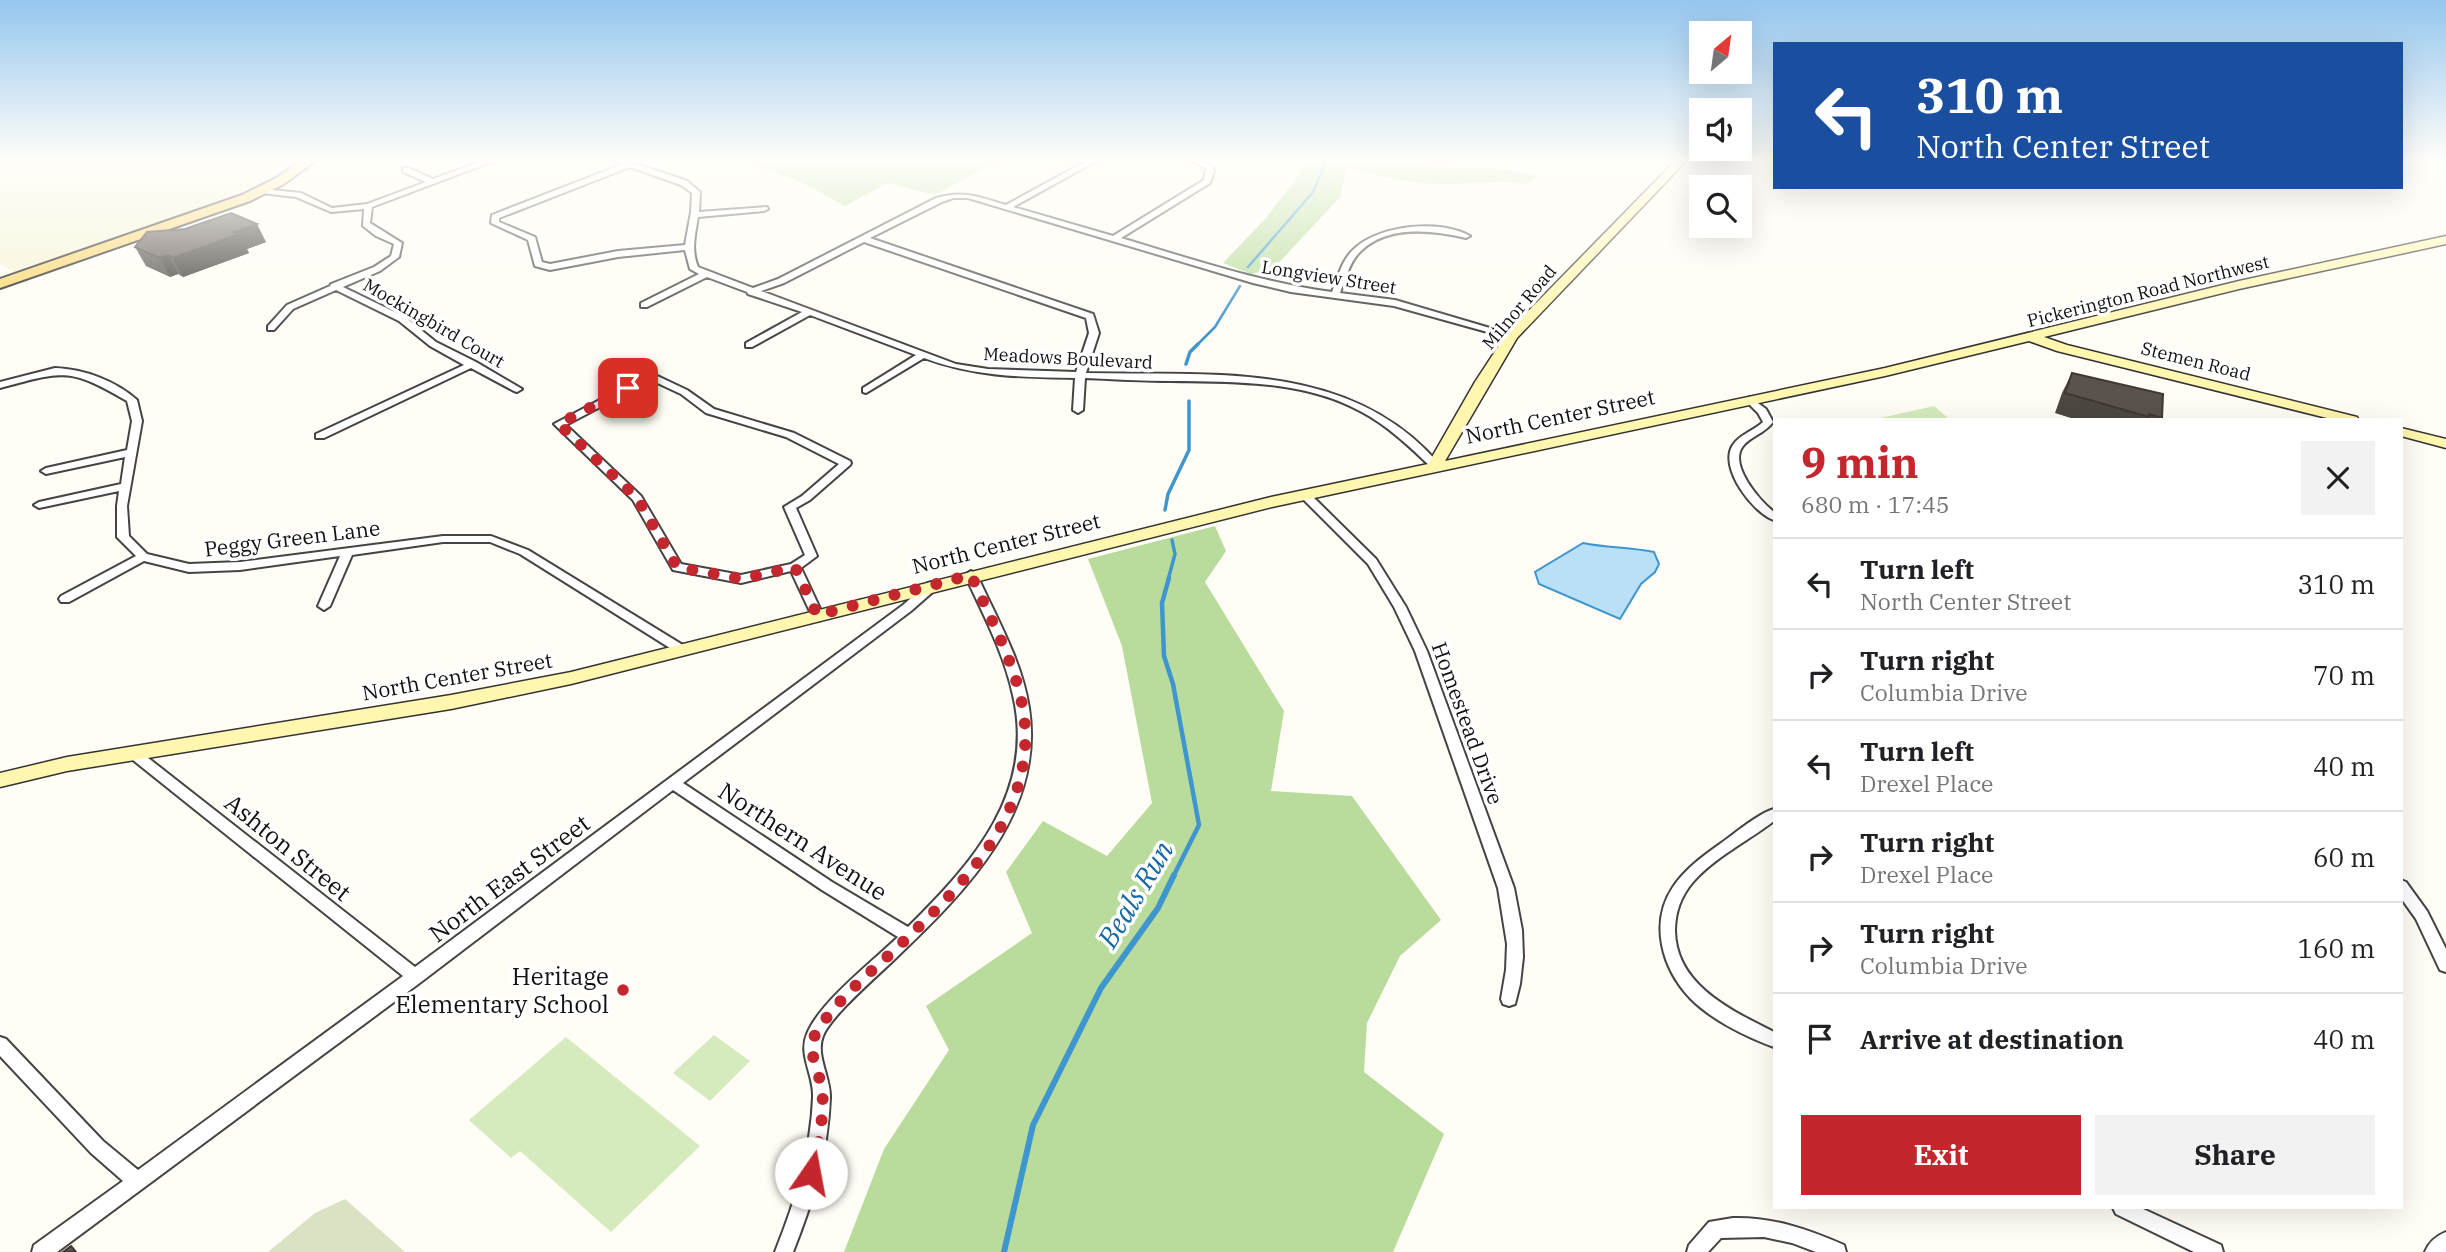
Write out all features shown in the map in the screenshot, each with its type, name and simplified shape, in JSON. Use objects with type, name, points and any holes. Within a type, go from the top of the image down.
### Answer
[{"type":"main road","points":[[0,284],[195,217]]},
{"type":"main road","name":"Milnor Road","points":[[1435,465],[1482,382],[1512,336],[1627,217]]},
{"type":"main road","name":"Pickerington Road Northwest","points":[[2027,338],[2239,285],[2446,240]]},
{"type":"main road","name":"North Center Street","points":[[0,780],[133,752],[503,693],[1304,494],[1907,367],[2027,338]]},
{"type":"main road","name":"Stemen Road","points":[[2027,338],[2343,418]]},
{"type":"main road","points":[[2403,432],[2446,443]]},
{"type":"street","points":[[271,328],[290,307],[377,269],[395,257],[398,243],[366,224],[367,217]]},
{"type":"street","points":[[495,217],[495,223],[532,239],[538,264],[550,267],[581,259],[688,247]]},
{"type":"street","points":[[694,217],[687,256],[694,270],[704,275]]},
{"type":"street","name":"Longview Street","points":[[751,292],[781,281],[905,217]]},
{"type":"street","name":"Longview Street","points":[[1044,217],[1272,285],[1414,307],[1512,336]]},
{"type":"street","points":[[1114,239],[1149,217]]},
{"type":"street","points":[[1335,295],[1352,256],[1375,239],[1426,229],[1466,236]]},
{"type":"street","points":[[864,239],[1090,316],[1094,332],[1080,376],[1078,410]]},
{"type":"street","points":[[644,305],[704,275]]},
{"type":"street","name":"Meadows Boulevard","points":[[704,275],[954,366],[988,372],[1246,381],[1318,391],[1350,402],[1378,416],[1403,433],[1435,465]]},
{"type":"street","name":"Mockingbird Court","points":[[334,286],[402,319],[433,344],[517,389]]},
{"type":"street","points":[[749,345],[807,313]]},
{"type":"street","points":[[866,390],[923,355]]},
{"type":"street","points":[[320,436],[473,364]]},
{"type":"street","points":[[0,385],[39,372],[63,370],[88,375],[132,400],[137,421],[122,506],[123,537],[143,557],[65,599]]},
{"type":"street","points":[[651,376],[684,391],[710,411],[790,435],[846,463],[806,498],[790,507],[811,556],[795,567],[741,579],[677,567],[637,498],[559,424],[651,376]]},
{"type":"street","points":[[1750,400],[1762,411],[1768,422],[1765,428],[1736,446],[1733,454],[1735,466],[1747,490],[1773,516]]},
{"type":"street","points":[[46,471],[132,452]]},
{"type":"street","points":[[39,505],[126,486]]},
{"type":"street","name":"Homestead Drive","points":[[1304,494],[1372,562],[1391,590],[1421,651],[1506,888],[1517,946],[1516,973],[1508,999]]},
{"type":"street","name":"Peggy Green Lane","points":[[143,557],[189,568],[240,566],[443,539],[491,539],[540,561],[682,650]]},
{"type":"street","points":[[324,606],[348,551]]},
{"type":"street","points":[[795,567],[817,615]]},
{"type":"street","points":[[784,1252],[798,1218],[818,1151],[822,1089],[813,1063],[815,1035],[856,986],[910,936],[979,864],[1004,823],[1018,782],[1026,744],[1023,709],[1013,676],[971,575]]},
{"type":"street","name":"North East Street","points":[[41,1252],[415,977],[933,585]]},
{"type":"street","name":"Ashton Street","points":[[133,752],[415,977]]},
{"type":"street","name":"Northern Avenue","points":[[673,783],[827,886],[910,936]]},
{"type":"street","points":[[1773,815],[1689,877],[1672,899],[1666,921],[1668,945],[1696,993],[1719,1010],[1773,1039]]},
{"type":"street","points":[[2403,889],[2422,915],[2446,965]]},
{"type":"street","points":[[0,1044],[97,1147],[137,1181]]},
{"type":"street","points":[[2124,1209],[2214,1252]]},
{"type":"street","points":[[1696,1252],[1716,1229],[1746,1225],[1779,1229],[1812,1239],[1837,1252]]},
{"type":"street","points":[[2434,1252],[2446,1241]]},
{"type":"shaded area","points":[[0,217],[176,217],[15,272],[0,264]]},
{"type":"green space","points":[[1321,217],[1273,269],[1251,274],[1223,263],[1266,218]]},
{"type":"green space","points":[[1934,406],[1948,418],[1881,418]]},
{"type":"green space","points":[[1215,526],[1226,551],[1205,582],[1284,711],[1271,791],[1352,796],[1441,920],[1400,956],[1367,1023],[1364,1072],[1444,1134],[1393,1252],[844,1252],[884,1149],[949,1050],[926,1006],[1032,933],[1006,872],[1043,821],[1107,856],[1152,803],[1122,646],[1088,559]]},
{"type":"green space","points":[[714,1035],[750,1061],[710,1101],[673,1073]]},
{"type":"green space","points":[[566,1037],[700,1146],[611,1232],[520,1151],[511,1158],[469,1120]]},
{"type":"green space","points":[[345,1199],[405,1252],[268,1252],[315,1213]]},
{"type":"water","points":[[1583,543],[1654,552],[1659,564],[1655,572],[1641,584],[1620,619],[1539,584],[1535,572]]},
{"type":"building","points":[[218,217],[241,217],[257,224],[234,232],[239,234],[173,258],[168,255],[160,258],[135,247],[147,232],[185,229]]},
{"type":"building","points":[[2072,373],[2163,394],[2162,418],[2149,414],[2149,417],[2065,393]]},
{"type":"building","points":[[71,1246],[76,1252],[63,1252]]},
{"type":"waterway","name":"Beals Run","points":[[1248,267],[1291,217]]},
{"type":"waterway","name":"Beals Run","points":[[1186,364],[1190,352],[1215,327],[1240,286]]},
{"type":"waterway","name":"Beals Run","points":[[1165,510],[1168,494],[1189,450],[1189,401]]},
{"type":"waterway","name":"Beals Run","points":[[1168,580],[1175,554],[1172,540]]},
{"type":"waterway","name":"Beals Run","points":[[1169,578],[1162,603],[1164,656],[1173,684],[1199,825],[1174,875]]},
{"type":"waterway","name":"Beals Run","points":[[1004,1252],[1033,1125],[1101,988],[1158,908],[1174,875]]},
{"type":"place","name":"Heritage Elementary School","points":[[623,990]]},
{"type":"route","points":[[628,388],[559,424],[637,498],[677,567],[741,579],[795,567],[817,615],[971,575],[996,631],[1023,709],[1026,744],[1018,782],[1004,823],[979,864],[943,904],[856,986],[815,1035],[813,1063],[822,1089],[818,1151],[811,1173]]}]
